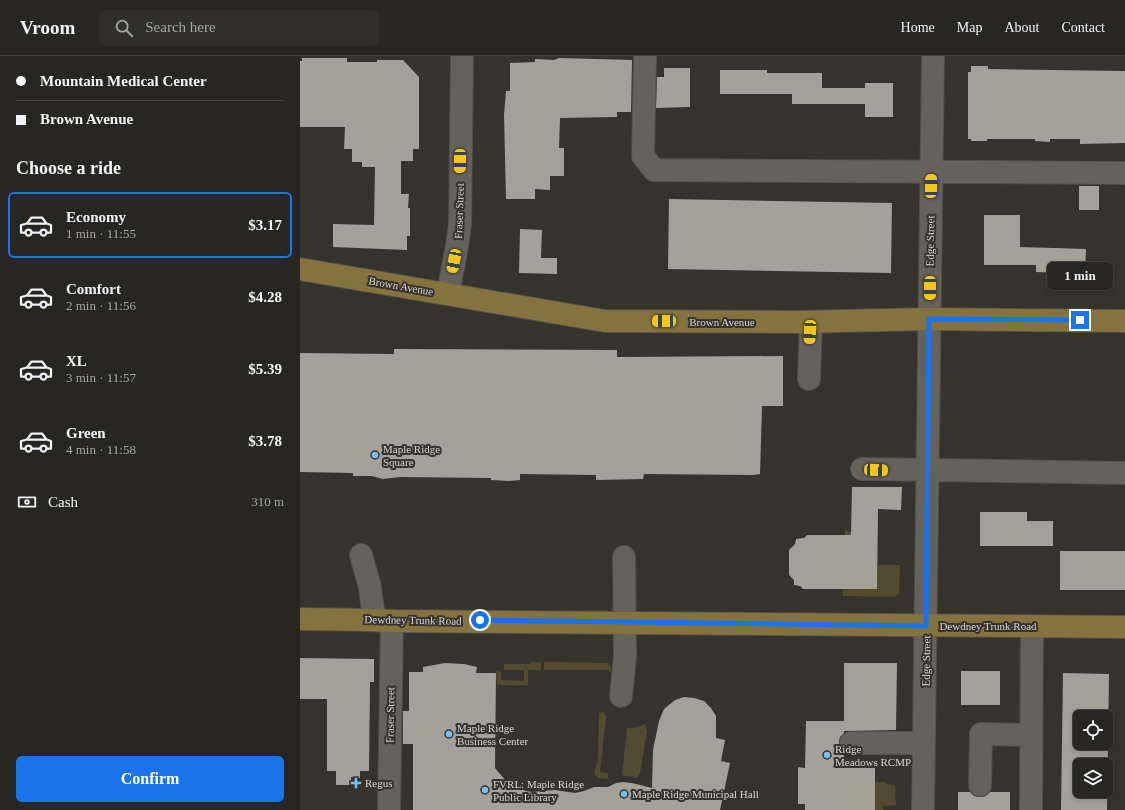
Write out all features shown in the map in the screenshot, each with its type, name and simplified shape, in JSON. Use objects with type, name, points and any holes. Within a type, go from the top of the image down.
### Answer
[{"type":"main road","name":"Brown Avenue","points":[[300,269],[605,321],[810,322],[929,319],[1125,321]]},
{"type":"main road","name":"Dewdney Trunk Road","points":[[300,618],[1125,627]]},
{"type":"street","name":"Fraser Street","points":[[448,294],[460,224],[462,56]]},
{"type":"street","points":[[645,56],[643,156],[654,170],[1125,173]]},
{"type":"street","name":"Edge Street","points":[[923,810],[933,56]]},
{"type":"street","points":[[809,379],[810,322]]},
{"type":"street","points":[[862,469],[1125,473]]},
{"type":"street","name":"Fraser Street","points":[[361,555],[370,587],[383,620],[389,810]]},
{"type":"street","points":[[620,696],[625,656],[626,622],[624,557]]},
{"type":"street","points":[[1031,810],[1032,626]]},
{"type":"street","points":[[980,785],[981,734],[1031,735]]},
{"type":"street","points":[[850,743],[924,743]]},
{"type":"shaded area","points":[[845,529],[851,532],[851,588],[877,589],[878,565],[900,565],[899,594],[894,597],[843,596]]},
{"type":"shaded area","points":[[530,662],[541,662],[541,670],[528,670],[528,685],[497,685],[496,671],[501,672],[501,680],[524,681],[524,670],[504,670],[504,664],[530,664]]},
{"type":"shaded area","points":[[544,662],[609,663],[611,671],[610,673],[609,670],[544,670]]},
{"type":"shaded area","points":[[604,712],[606,717],[600,772],[608,773],[608,779],[599,778],[594,774],[598,760],[599,713]]},
{"type":"shaded area","points":[[645,724],[647,732],[640,773],[637,778],[622,775],[627,728],[638,727]]},
{"type":"shaded area","points":[[875,782],[885,782],[887,784],[895,785],[896,805],[883,806],[883,810],[875,810]]},
{"type":"building","points":[[302,58],[347,58],[347,62],[403,60],[419,77],[419,149],[413,149],[413,161],[401,161],[401,194],[409,194],[408,208],[410,208],[410,236],[407,236],[407,250],[333,247],[333,224],[374,225],[375,167],[362,167],[362,162],[352,162],[352,149],[344,149],[345,127],[300,127],[300,61],[302,61]]},
{"type":"building","points":[[559,58],[632,60],[631,112],[617,112],[617,117],[560,118],[559,148],[564,148],[564,176],[550,176],[550,190],[535,189],[535,199],[506,199],[504,115],[506,91],[510,91],[510,63],[535,62],[535,59],[554,60]]},
{"type":"building","points":[[971,66],[988,66],[988,69],[1125,71],[1125,143],[1080,144],[1080,139],[1050,139],[1050,142],[1035,141],[1035,139],[987,139],[987,141],[971,141],[971,139],[968,139],[968,72],[971,72]]},
{"type":"building","points":[[664,68],[690,68],[690,107],[656,108],[657,77],[664,77]]},
{"type":"building","points":[[720,70],[767,70],[767,73],[822,73],[822,88],[865,88],[865,83],[893,83],[893,117],[865,117],[865,104],[792,104],[792,94],[720,94]]},
{"type":"building","points":[[1079,186],[1099,186],[1099,210],[1079,210]]},
{"type":"building","points":[[669,199],[892,203],[891,273],[668,269]]},
{"type":"building","points":[[984,215],[1020,215],[1020,247],[1086,249],[1085,274],[1036,272],[1036,265],[984,265]]},
{"type":"building","points":[[520,229],[542,230],[541,258],[557,258],[557,274],[519,273]]},
{"type":"building","points":[[394,349],[617,350],[617,357],[783,356],[783,406],[762,406],[760,474],[753,475],[644,474],[643,479],[596,480],[596,475],[520,474],[520,480],[509,481],[491,480],[491,478],[400,477],[383,479],[372,476],[353,476],[353,473],[300,472],[300,353],[394,354]]},
{"type":"building","points":[[852,487],[902,487],[901,510],[878,509],[877,589],[803,589],[800,586],[794,585],[794,580],[789,575],[789,550],[795,544],[796,539],[804,538],[807,535],[851,535]]},
{"type":"building","points":[[980,512],[1027,512],[1027,521],[1053,521],[1053,546],[980,546]]},
{"type":"building","points":[[1060,551],[1125,551],[1125,590],[1060,590]]},
{"type":"building","points":[[300,658],[374,659],[374,682],[370,682],[369,771],[360,771],[360,778],[351,777],[351,785],[336,785],[336,771],[327,771],[327,699],[300,699]]},
{"type":"building","name":"Maple Ridge Business Center","points":[[445,663],[464,664],[477,667],[476,673],[496,673],[495,768],[507,782],[526,791],[532,792],[555,790],[575,793],[594,787],[608,787],[616,783],[623,782],[652,788],[653,750],[659,721],[664,709],[675,700],[684,697],[704,701],[716,716],[716,738],[725,740],[721,761],[730,763],[720,810],[413,810],[413,744],[403,744],[403,711],[409,711],[409,672],[423,672],[423,667]]},
{"type":"building","points":[[844,663],[897,663],[896,730],[844,731]]},
{"type":"building","points":[[961,671],[1000,671],[1000,705],[961,705]]},
{"type":"building","points":[[1063,673],[1109,674],[1108,710],[1073,710],[1073,750],[1108,750],[1108,758],[1073,758],[1073,798],[1107,798],[1107,810],[1061,810]]},
{"type":"building","name":"Ridge Meadows RCMP","points":[[806,721],[844,721],[844,733],[840,737],[839,743],[840,749],[844,753],[844,767],[875,768],[875,810],[805,810],[805,804],[798,804],[798,767],[805,768]]},
{"type":"building","points":[[958,792],[970,792],[974,796],[980,797],[986,796],[990,792],[1010,792],[1010,810],[958,810]]},
{"type":"place","name":"Maple Ridge Square","points":[[375,455]]},
{"type":"place","name":"Maple Ridge Business Center","points":[[449,734]]},
{"type":"place","name":"Ridge Meadows RCMP","points":[[827,755]]},
{"type":"place","name":"Regus","points":[[356,783]]},
{"type":"place","name":"FVRL: Maple Ridge Public Library","points":[[485,790]]},
{"type":"place","name":"Maple Ridge Municipal Hall","points":[[624,794]]},
{"type":"route","points":[[480,620],[926,626],[929,319],[1080,320]]}]
